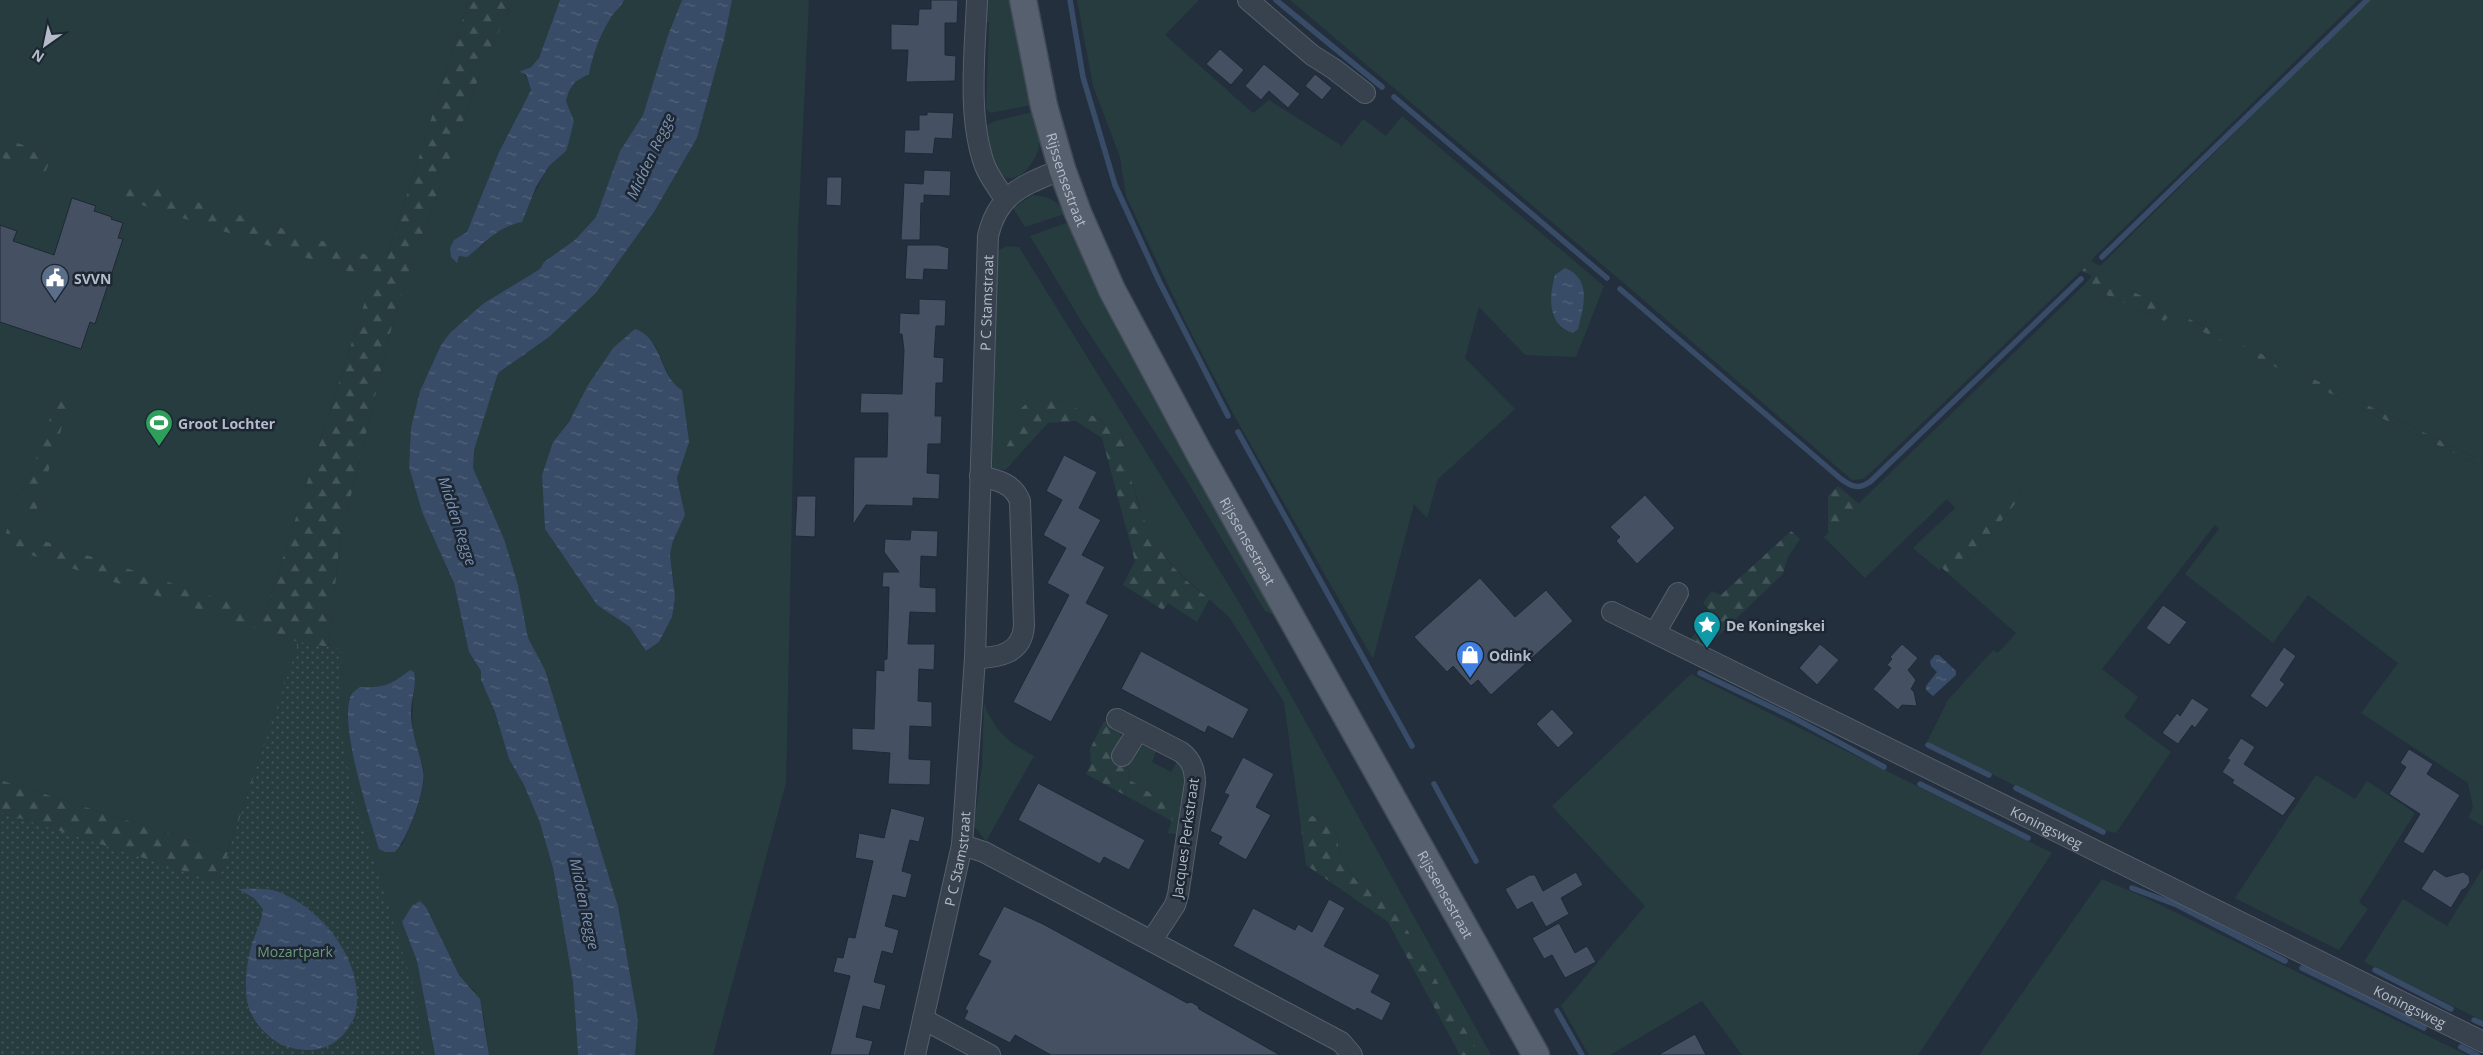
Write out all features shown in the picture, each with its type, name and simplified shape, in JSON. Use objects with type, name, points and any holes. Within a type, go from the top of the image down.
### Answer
[{"type":"main road","name":"Rijssensestraat","points":[[1023,0],[1044,106],[1062,169],[1090,244],[1145,354],[1536,1055]]},
{"type":"street","points":[[977,0],[974,90],[976,121],[985,165],[1005,199]]},
{"type":"street","points":[[1248,0],[1312,55],[1365,93]]},
{"type":"street","name":"P C Stamstraat","points":[[914,1055],[962,845],[975,658],[986,245],[993,219],[1005,199],[1019,188],[1062,169]]},
{"type":"street","points":[[975,658],[999,657],[1010,652],[1019,642],[1024,626],[1020,501],[1015,491],[1007,484],[980,476]]},
{"type":"street","points":[[1655,633],[1678,593]]},
{"type":"street","name":"Koningsweg","points":[[1612,612],[2483,1042]]},
{"type":"street","name":"Jacques Perkstraat","points":[[1116,719],[1185,756],[1193,765],[1195,777],[1178,895],[1175,905],[1152,940]]},
{"type":"street","points":[[1122,756],[1138,731]]},
{"type":"street","points":[[962,845],[984,852],[1152,940],[1341,1042],[1348,1047],[1352,1055]]},
{"type":"street","points":[[923,1019],[990,1055]]},
{"type":"green space","name":"Groot Lochter","points":[[0,0],[474,0],[467,6],[386,261],[372,279],[265,614],[299,642],[227,852],[0,780]]},
{"type":"green space","points":[[474,0],[514,0],[485,60],[405,284],[392,326],[340,541],[326,667],[238,889],[0,812],[0,780],[227,852],[298,642],[3,546],[7,529],[265,614],[372,279],[123,199],[131,181],[386,261],[467,6]]},
{"type":"green space","points":[[514,0],[560,0],[539,58],[531,67],[520,72],[525,74],[531,90],[499,152],[467,232],[454,240],[450,248],[457,262],[459,256],[481,247],[497,230],[519,222],[549,166],[566,151],[574,121],[566,101],[569,91],[575,82],[589,74],[603,32],[624,0],[682,0],[668,35],[643,115],[620,151],[596,217],[576,239],[544,262],[540,269],[484,303],[441,345],[420,391],[411,427],[409,467],[422,512],[454,583],[469,652],[481,671],[481,680],[495,712],[509,759],[524,785],[540,823],[553,868],[573,983],[578,1055],[489,1055],[485,1022],[478,999],[473,990],[459,975],[426,907],[420,901],[402,922],[417,961],[435,1055],[0,1055],[238,889],[326,667],[340,541],[392,326],[405,284],[485,60]],"holes":[[[410,670],[415,676],[412,713],[413,729],[415,746],[424,771],[423,788],[402,845],[379,849],[356,769],[348,723],[348,705],[352,693],[380,688],[392,683]]]},
{"type":"green space","points":[[732,0],[809,0],[798,231],[786,783],[713,1055],[635,1055],[638,1020],[618,906],[545,670],[528,639],[518,585],[473,468],[473,450],[498,373],[549,337],[596,293],[654,212],[697,138],[725,36]],"holes":[[[649,339],[655,345],[673,385],[685,453],[677,478],[685,515],[673,541],[670,554],[674,585],[672,617],[659,642],[646,651],[630,627],[597,605],[545,529],[542,475],[553,442],[569,422],[588,385],[613,348]]]},
{"type":"green space","points":[[983,0],[1012,0],[1031,105],[991,113],[986,109],[989,23],[982,19]]},
{"type":"green space","points":[[1077,0],[1199,0],[1165,35],[1253,113],[1269,100],[1342,146],[1363,119],[1386,136],[1402,116],[1604,286],[1576,357],[1525,355],[1479,307],[1465,358],[1515,409],[1438,479],[1427,518],[1414,504],[1373,659],[1235,417],[1187,325],[1126,196],[1120,157],[1093,86]]},
{"type":"green space","points":[[1290,0],[2358,0],[2094,257],[2091,261],[2100,266],[2369,0],[2483,0],[2483,461],[2084,268],[1870,473],[1863,479],[1852,480],[1632,290]]},
{"type":"green space","points":[[1033,112],[1039,133],[1037,152],[1025,172],[1013,178],[1006,177],[1000,173],[994,163],[990,150],[987,125],[995,121]]},
{"type":"green space","points":[[0,137],[52,155],[45,173],[0,157]]},
{"type":"green space","points":[[1033,195],[1043,196],[1056,202],[1065,214],[1025,227],[1013,208]]},
{"type":"green space","points":[[1069,222],[1112,320],[1279,617],[1265,611],[1184,476],[1083,324],[1030,236]]},
{"type":"green space","points":[[1006,246],[1019,247],[1239,602],[1491,1055],[1480,1055],[1394,907],[1354,878],[1340,854],[1333,820],[1312,816],[1300,820],[1284,702],[1229,617],[1177,571],[1161,552],[1146,526],[1128,471],[1121,429],[1054,398],[1018,411],[1016,431],[995,468],[992,468],[991,262],[998,251]]},
{"type":"green space","points":[[2084,268],[2483,461],[2483,467],[2170,316],[2164,321],[2084,285],[2092,276],[2082,271]]},
{"type":"green space","points":[[2084,285],[2164,321],[2169,315],[2483,467],[2483,826],[2468,817],[2473,808],[2468,783],[2361,713],[2398,663],[2308,595],[2273,643],[2185,574],[2219,529],[2215,525],[2102,669],[2138,697],[2124,717],[2171,752],[2116,833],[2107,831],[1927,742],[1948,700],[1993,650],[1998,653],[2016,633],[1954,579],[2019,499],[2020,482],[1939,570],[1913,548],[1955,508],[1947,499],[1865,578],[1824,537]]},
{"type":"green space","points":[[62,383],[67,410],[35,515],[19,509]]},
{"type":"green space","points":[[1054,398],[1121,429],[1128,467],[1138,504],[1154,540],[1164,556],[1177,571],[1209,599],[1197,622],[1168,603],[1163,610],[1123,585],[1135,561],[1102,438],[1076,421],[1048,423],[1005,470],[995,468],[1015,431],[1018,411],[1026,404]]},
{"type":"green space","points":[[2020,481],[2019,499],[1954,579],[1941,567]]},
{"type":"green space","points":[[1838,486],[1859,504],[1828,534],[1828,496]]},
{"type":"green space","points":[[1791,531],[1800,539],[1788,557],[1783,574],[1702,651],[1687,645],[1710,611],[1703,603],[1712,591],[1721,595]]},
{"type":"green space","name":"Mozartpark","points":[[299,642],[342,649],[339,719],[352,792],[414,988],[424,1055],[0,1055],[0,812],[218,882]]},
{"type":"green space","points":[[1691,674],[2052,853],[1918,1055],[1742,1055],[1702,1001],[1610,1055],[1589,1055],[1561,1006],[1645,906],[1552,806]]},
{"type":"green space","points":[[984,704],[993,722],[1003,735],[1016,746],[1034,756],[986,841],[974,826],[982,766]]},
{"type":"green space","points":[[1104,721],[1116,727],[1120,733],[1130,780],[1172,807],[1174,813],[1172,821],[1086,774],[1091,763],[1090,749]]},
{"type":"green space","points":[[1143,745],[1157,749],[1152,762],[1171,772],[1178,760],[1187,773],[1179,835],[1168,833],[1174,813],[1172,807],[1130,780],[1127,763]]},
{"type":"green space","points":[[2316,775],[2355,799],[2367,781],[2415,813],[2359,902],[2368,909],[2339,950],[2235,898]]},
{"type":"green space","points":[[1312,816],[1333,820],[1340,854],[1354,878],[1394,907],[1480,1055],[1460,1055],[1388,922],[1306,865],[1300,820]]},
{"type":"green space","points":[[2483,868],[2483,1021],[2364,962],[2403,899],[2447,926]]},
{"type":"green space","points":[[2102,879],[2144,897],[2467,1055],[1979,1055]]},
{"type":"water","points":[[560,0],[624,0],[603,32],[589,74],[575,82],[569,91],[566,101],[574,121],[566,151],[549,166],[536,187],[522,222],[498,231],[467,257],[459,256],[457,263],[451,257],[450,248],[454,240],[467,232],[499,152],[531,90],[526,74],[519,72],[531,67],[539,58]]},
{"type":"water","name":"Midden Regge","points":[[682,0],[732,0],[725,36],[697,138],[654,212],[596,293],[549,337],[498,373],[474,450],[473,468],[504,539],[518,585],[528,638],[545,670],[618,906],[638,1020],[635,1055],[578,1055],[573,983],[553,868],[540,823],[524,785],[509,759],[495,712],[481,680],[481,671],[469,652],[454,583],[422,512],[409,467],[411,427],[420,391],[441,345],[450,333],[484,303],[540,269],[544,262],[576,239],[596,217],[620,151],[643,115],[668,35]]},
{"type":"water","points":[[1565,268],[1574,273],[1579,279],[1583,286],[1584,294],[1578,329],[1573,333],[1558,324],[1552,309],[1551,300],[1555,275]]},
{"type":"water","points":[[635,329],[651,340],[669,376],[682,390],[689,442],[677,478],[685,515],[673,541],[670,554],[675,598],[672,617],[659,642],[646,651],[630,627],[597,605],[545,529],[542,475],[553,442],[569,422],[588,385],[613,348]]},
{"type":"water","points":[[1935,655],[1939,655],[1956,671],[1956,675],[1933,696],[1926,690],[1926,686],[1937,672],[1931,666],[1930,661]]},
{"type":"water","points":[[410,670],[414,672],[415,677],[411,720],[423,770],[422,788],[411,825],[400,845],[395,852],[385,852],[379,849],[357,773],[352,751],[348,712],[351,696],[360,687],[382,686]]},
{"type":"water","points":[[238,889],[272,890],[293,899],[309,909],[336,938],[347,955],[354,973],[357,992],[355,1017],[337,1041],[320,1049],[310,1050],[290,1047],[274,1040],[255,1020],[247,1001],[246,978],[249,955],[263,909],[254,898]]},
{"type":"water","points":[[420,901],[426,907],[459,975],[480,999],[489,1055],[435,1055],[417,961],[402,922],[412,906]]},
{"type":"building","points":[[931,0],[958,0],[957,23],[945,23],[945,55],[956,56],[955,81],[906,82],[908,50],[891,50],[891,24],[918,25],[919,9],[931,9]]},
{"type":"building","points":[[1220,49],[1244,70],[1231,85],[1206,64]]},
{"type":"building","points":[[1264,64],[1300,94],[1288,108],[1269,91],[1261,100],[1245,86]]},
{"type":"building","points":[[1315,74],[1332,88],[1322,100],[1305,86]]},
{"type":"building","points":[[927,112],[954,113],[952,139],[935,138],[933,154],[904,153],[905,130],[919,130],[919,115],[927,115]]},
{"type":"building","points":[[924,170],[951,171],[950,196],[924,195],[924,203],[921,203],[920,240],[901,240],[904,183],[923,184]]},
{"type":"building","points":[[827,177],[842,177],[841,206],[826,205]]},
{"type":"building","points":[[72,198],[96,206],[94,211],[123,223],[118,238],[123,239],[95,324],[90,322],[81,349],[0,322],[0,225],[17,231],[13,241],[54,255]]},
{"type":"building","points":[[907,245],[938,245],[949,248],[948,270],[924,269],[923,280],[905,279]]},
{"type":"building","points":[[919,299],[946,300],[945,326],[936,326],[934,357],[944,358],[943,383],[936,383],[935,416],[942,416],[941,444],[928,444],[927,473],[940,474],[939,499],[913,498],[913,506],[866,505],[853,525],[854,457],[887,457],[888,413],[860,413],[861,393],[902,394],[904,350],[902,334],[899,334],[900,313],[919,314]]},
{"type":"building","points":[[1064,455],[1097,472],[1079,508],[1101,520],[1082,555],[1105,567],[1086,603],[1109,615],[1051,722],[1013,702],[1069,595],[1047,583],[1066,548],[1043,535],[1062,500],[1046,491]]},
{"type":"building","points":[[1645,495],[1675,528],[1637,564],[1616,541],[1620,537],[1610,527]]},
{"type":"building","points":[[797,496],[816,496],[815,537],[795,536]]},
{"type":"building","points":[[911,530],[938,531],[937,557],[921,556],[920,587],[936,588],[936,613],[910,612],[908,644],[935,644],[934,670],[919,669],[918,701],[932,702],[932,727],[910,726],[909,759],[931,760],[930,785],[888,784],[890,753],[852,750],[852,728],[874,729],[876,670],[884,671],[884,660],[887,659],[889,587],[882,587],[883,572],[899,572],[884,552],[885,539],[910,540]]},
{"type":"building","points":[[1480,578],[1515,617],[1546,590],[1573,621],[1491,695],[1478,680],[1471,686],[1453,666],[1447,672],[1414,637]]},
{"type":"building","points":[[2163,605],[2187,622],[2169,645],[2146,628]]},
{"type":"building","points":[[1820,644],[1839,660],[1817,685],[1799,668]]},
{"type":"building","points":[[1902,644],[1918,658],[1908,670],[1916,680],[1911,689],[1914,692],[1917,706],[1902,705],[1898,710],[1873,689],[1891,668],[1887,665],[1892,659],[1890,657]]},
{"type":"building","points":[[2284,647],[2296,656],[2280,680],[2285,684],[2267,708],[2250,696]]},
{"type":"building","points":[[1141,651],[1249,709],[1233,739],[1208,726],[1205,733],[1121,689]]},
{"type":"building","points":[[2192,698],[2209,709],[2195,728],[2192,725],[2178,744],[2162,733],[2177,713],[2180,716]]},
{"type":"building","points":[[1552,709],[1574,733],[1558,748],[1536,724]]},
{"type":"building","points":[[2241,738],[2255,747],[2244,764],[2296,798],[2283,816],[2232,783],[2234,780],[2222,772],[2230,760],[2227,759]]},
{"type":"building","points":[[2409,749],[2433,764],[2427,774],[2460,795],[2423,854],[2403,842],[2420,814],[2389,794],[2406,767],[2400,763]]},
{"type":"building","points":[[1243,757],[1274,774],[1256,807],[1271,815],[1246,860],[1218,844],[1222,837],[1210,831],[1229,795],[1224,793]]},
{"type":"building","points":[[1038,783],[1145,840],[1129,870],[1104,857],[1100,864],[1018,820]]},
{"type":"building","points":[[891,808],[925,817],[919,842],[910,840],[902,871],[912,874],[906,898],[893,895],[885,926],[899,930],[893,954],[882,951],[874,982],[886,985],[880,1010],[863,1006],[856,1037],[873,1041],[869,1055],[830,1055],[850,976],[833,972],[837,957],[843,958],[848,937],[855,938],[873,861],[855,858],[859,833],[884,838]]},
{"type":"building","points":[[2434,869],[2446,877],[2463,872],[2469,876],[2470,882],[2462,890],[2451,908],[2421,889]]},
{"type":"building","points":[[1576,872],[1583,885],[1561,898],[1569,914],[1546,927],[1532,902],[1517,910],[1505,889],[1530,875],[1535,875],[1543,891]]},
{"type":"building","points":[[1329,899],[1345,908],[1324,946],[1380,975],[1371,992],[1391,1003],[1382,1021],[1357,1008],[1355,1011],[1233,946],[1253,908],[1295,930],[1298,924],[1312,932]]},
{"type":"building","points":[[1004,906],[1043,924],[1187,1003],[1191,1002],[1198,1006],[1199,1009],[1280,1055],[1051,1055],[1015,1035],[1010,1043],[964,1019],[968,1011],[965,1009],[991,961],[978,955]]},
{"type":"building","points":[[1559,923],[1575,953],[1587,946],[1596,962],[1565,978],[1552,955],[1544,959],[1532,938]]},
{"type":"building","points":[[1695,1034],[1706,1055],[1658,1055]]},
{"type":"waterway","points":[[1070,0],[1083,77],[1115,185],[1159,281],[1228,416]]},
{"type":"waterway","points":[[1276,0],[1382,87]]},
{"type":"waterway","points":[[2102,257],[2367,0]]},
{"type":"waterway","points":[[1394,97],[1607,278]]},
{"type":"waterway","points":[[1620,289],[1841,479],[1852,486],[1863,486],[1871,481],[2081,279]]},
{"type":"waterway","points":[[1238,432],[1412,746]]},
{"type":"waterway","points":[[1700,673],[1794,718],[1884,767]]},
{"type":"waterway","points":[[1928,745],[1989,775]]},
{"type":"waterway","points":[[1434,784],[1476,861]]},
{"type":"waterway","points":[[1920,784],[2028,838]]},
{"type":"waterway","points":[[2016,788],[2103,832]]},
{"type":"waterway","points":[[2132,888],[2177,905],[2285,961]]},
{"type":"waterway","points":[[2302,968],[2424,1028]]},
{"type":"waterway","points":[[2375,970],[2451,1009]]},
{"type":"waterway","points":[[1557,1011],[1582,1055]]},
{"type":"waterway","points":[[2474,1020],[2483,1024]]},
{"type":"waterway","points":[[2461,1047],[2477,1055]]},
{"type":"place","name":"SVVN","points":[[55,302]]},
{"type":"place","name":"Groot Lochter","points":[[159,447]]},
{"type":"place","name":"De Koningskei","points":[[1707,649]]},
{"type":"place","name":"Odink","points":[[1470,679]]}]
